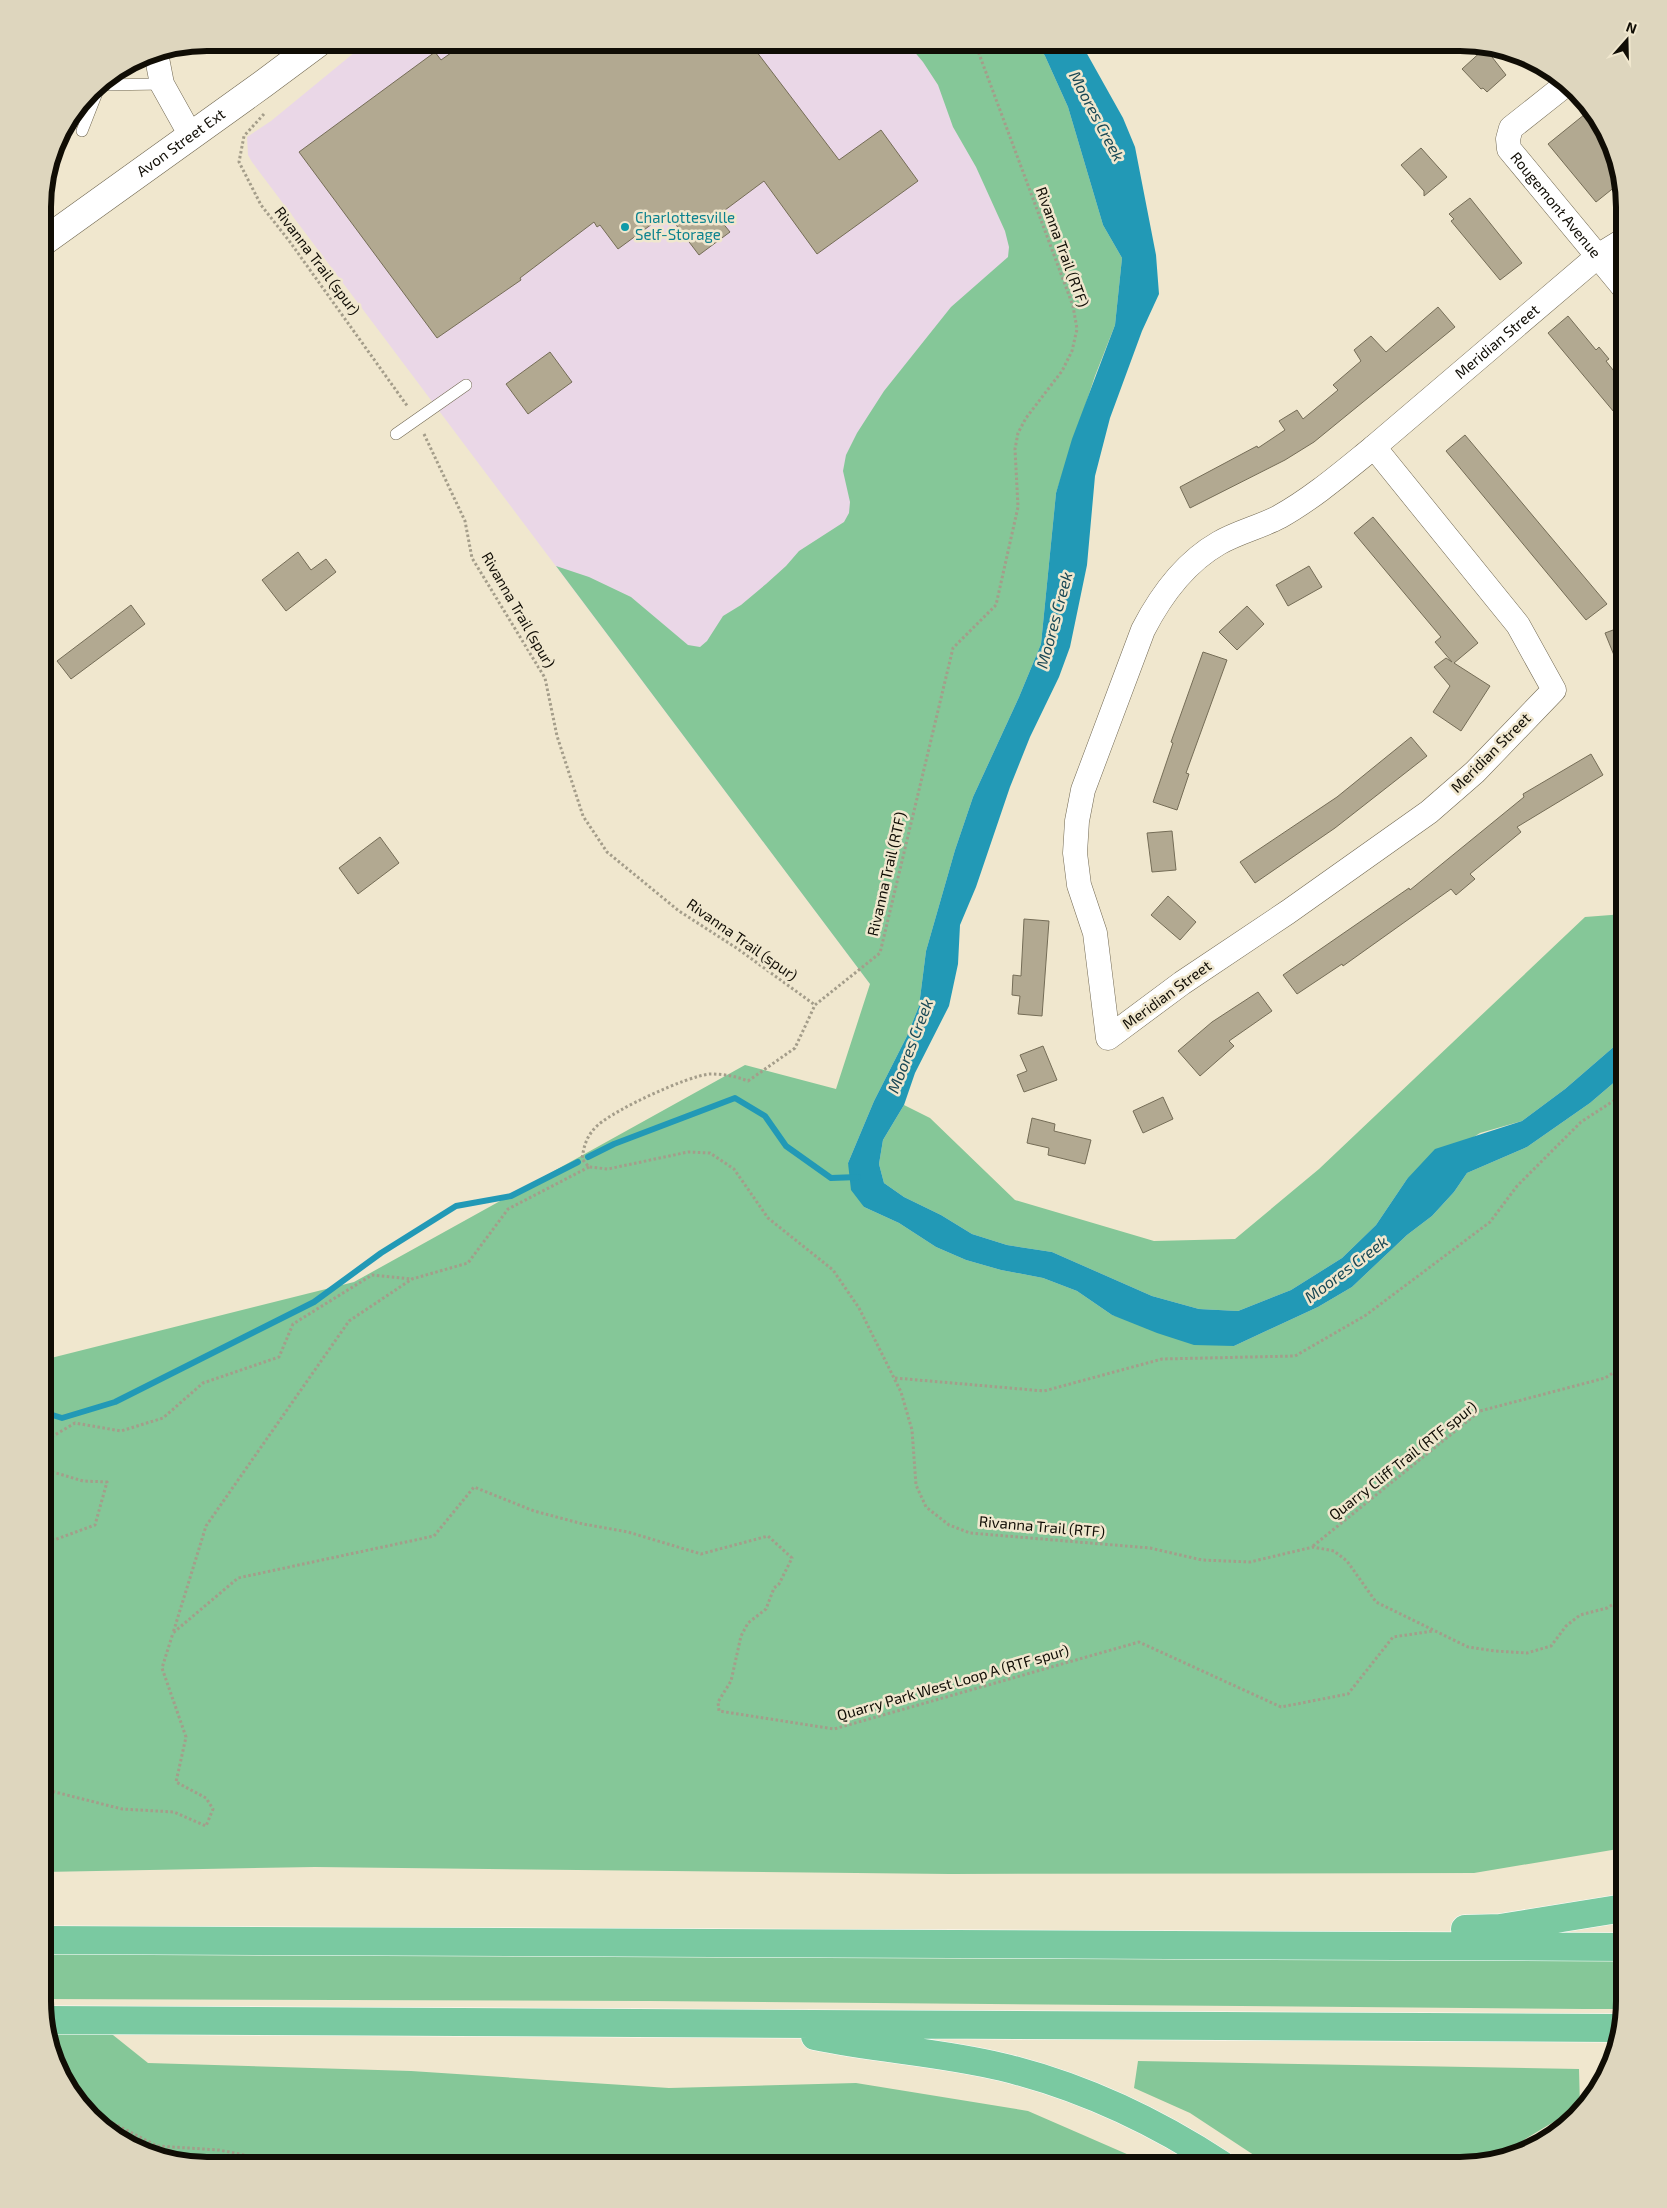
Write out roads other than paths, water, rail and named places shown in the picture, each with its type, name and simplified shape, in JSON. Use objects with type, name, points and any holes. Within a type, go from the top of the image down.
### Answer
[{"type":"highway","points":[[1221,1946],[1387,1931],[1500,1928],[1574,1918],[1616,1910]]},
{"type":"highway","points":[[51,1940],[1616,1948]]},
{"type":"highway","points":[[53,2020],[1613,2028]]},
{"type":"highway","points":[[752,2024],[864,2046],[1001,2066],[1047,2079],[1142,2118],[1190,2144],[1209,2157]]},
{"type":"main road","name":"Avon Street Ext","points":[[52,236],[191,136],[321,51]]},
{"type":"street","points":[[157,60],[162,84],[191,136]]},
{"type":"street","name":"Rougemont Avenue","points":[[1561,89],[1511,128],[1508,139],[1509,147],[1512,155],[1616,278]]},
{"type":"street","name":"Meridian Street","points":[[1374,447],[1518,625],[1554,690],[1475,772],[1430,812],[1288,912],[1182,983],[1108,1038],[1095,932],[1078,885],[1075,853],[1077,821],[1083,790],[1143,630],[1161,597],[1172,582],[1192,562],[1220,542],[1250,531],[1279,517],[1320,490],[1374,447],[1598,256],[1616,245]]},
{"type":"lane","points":[[116,81],[126,86],[162,84]]},
{"type":"lane","points":[[82,131],[91,104]]},
{"type":"lane","points":[[396,434],[466,385]]},
{"type":"water","name":"Moores Creek","points":[[1042,52],[1086,52],[1123,118],[1135,147],[1156,255],[1159,294],[1142,331],[1110,418],[1095,476],[1087,565],[1070,647],[1059,677],[1030,737],[1010,787],[976,887],[960,925],[958,964],[949,1006],[915,1073],[904,1105],[883,1140],[879,1164],[884,1183],[904,1197],[941,1215],[972,1234],[1007,1245],[1052,1252],[1152,1296],[1199,1309],[1238,1311],[1291,1290],[1342,1258],[1376,1225],[1407,1179],[1435,1149],[1522,1121],[1565,1089],[1616,1045],[1616,1081],[1590,1103],[1527,1147],[1467,1173],[1454,1192],[1432,1216],[1407,1235],[1352,1287],[1318,1307],[1234,1346],[1194,1345],[1112,1315],[1077,1291],[1043,1278],[1001,1270],[966,1260],[936,1247],[899,1223],[864,1207],[851,1190],[848,1163],[874,1101],[907,1036],[919,1006],[926,951],[955,850],[973,797],[1041,644],[1056,493],[1072,439],[1115,325],[1122,258],[1103,225],[1068,107]]},
{"type":"waterway","points":[[588,1157],[614,1144],[735,1098],[765,1116],[786,1146],[831,1178],[858,1177]]},
{"type":"waterway","points":[[51,1415],[62,1418],[115,1402],[314,1302],[381,1253],[456,1206],[511,1196],[578,1162]]},
{"type":"place","name":"Charlottesville Self-Storage","points":[[625,227]]}]
